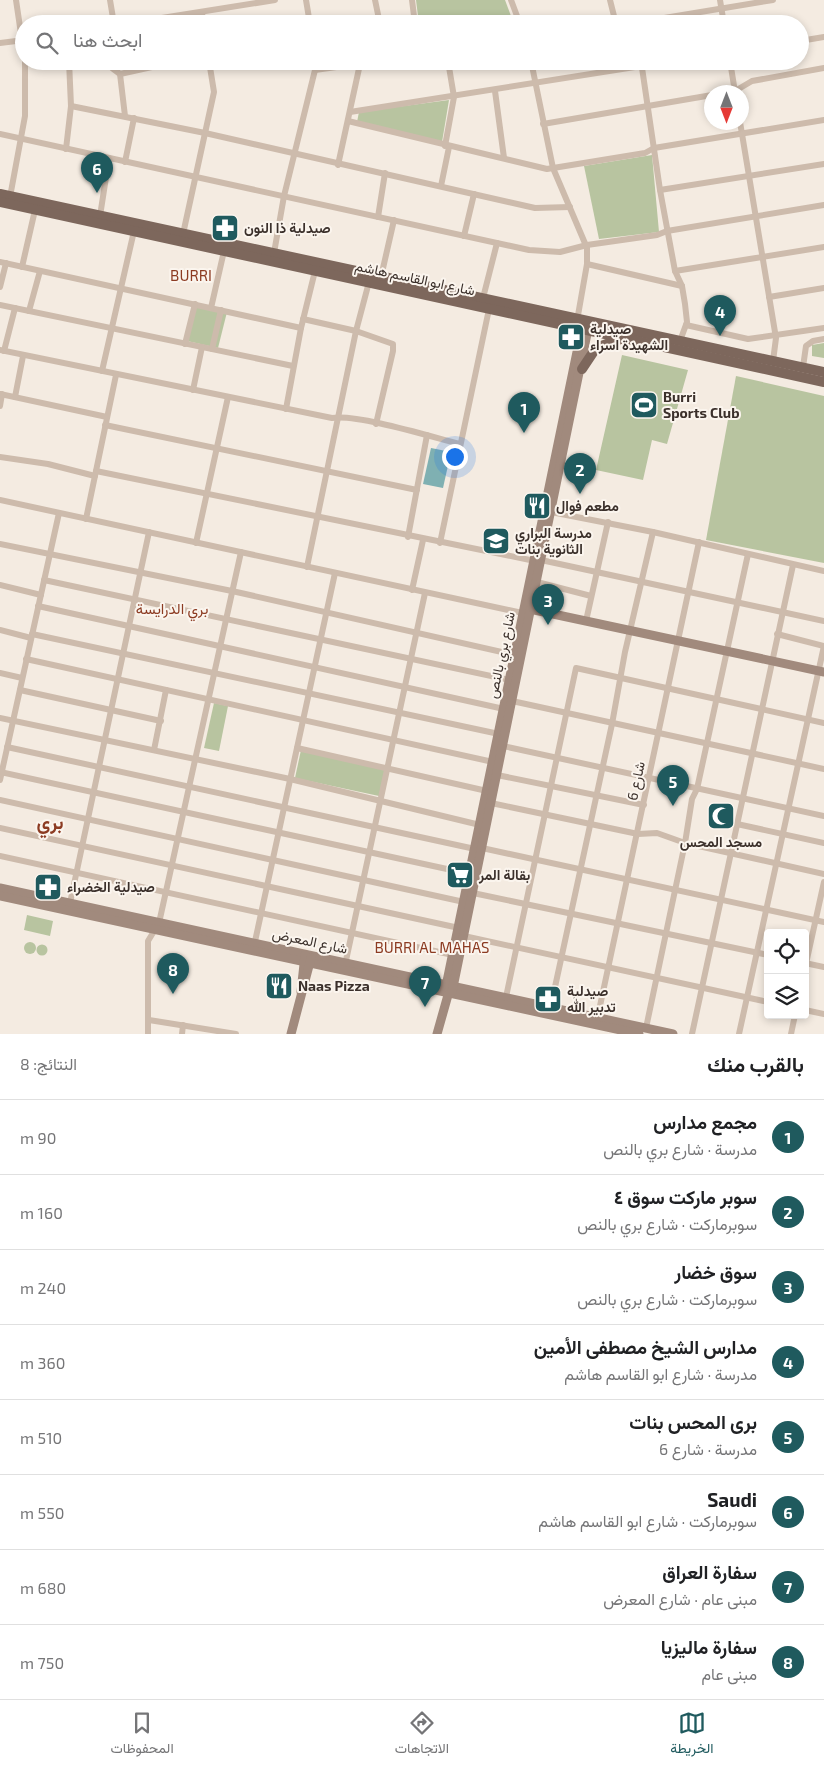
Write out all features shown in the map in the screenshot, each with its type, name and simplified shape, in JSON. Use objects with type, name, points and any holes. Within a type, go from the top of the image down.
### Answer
[{"type":"main road","name":"شارع ابو القاسم هاشم","points":[[5,196],[483,298],[583,324],[623,338],[824,382]]},
{"type":"main road","name":"شارع ابو القاسم هاشم","points":[[0,202],[489,308],[680,341],[824,372]]},
{"type":"main road","name":"شارع بري بالنص","points":[[437,1034],[464,936],[473,893],[480,825],[510,680],[515,656],[537,582],[538,561],[551,512],[582,369],[583,324]]},
{"type":"main road","name":"شارع بري بالنص","points":[[449,990],[453,955],[470,874],[491,803],[512,702],[583,324]]},
{"type":"main road","points":[[582,369],[596,348],[623,338]]},
{"type":"main road","points":[[528,611],[630,630],[821,671]]},
{"type":"main road","name":"شارع المعرض","points":[[0,888],[156,926],[550,1010]]},
{"type":"main road","name":"شارع المعرض","points":[[0,896],[66,905]]},
{"type":"main road","points":[[291,1034],[302,992],[308,958]]},
{"type":"main road","name":"شارع المعرض","points":[[449,990],[506,997],[600,1024],[673,1034]]},
{"type":"street","points":[[16,0],[19,15]]},
{"type":"street","points":[[110,0],[112,15]]},
{"type":"street","points":[[215,0],[217,9]]},
{"type":"street","points":[[182,15],[275,0]]},
{"type":"street","points":[[306,0],[308,15]]},
{"type":"street","points":[[375,0],[378,15]]},
{"type":"street","points":[[412,0],[414,15]]},
{"type":"street","points":[[511,0],[517,15]]},
{"type":"street","points":[[610,0],[614,15]]},
{"type":"street","points":[[720,0],[723,15]]},
{"type":"street","points":[[684,15],[773,0]]},
{"type":"street","points":[[809,40],[824,37]]},
{"type":"street","points":[[0,43],[15,41]]},
{"type":"street","points":[[746,85],[752,81],[824,68]]},
{"type":"street","points":[[5,196],[22,139],[26,109],[25,70]]},
{"type":"street","points":[[66,149],[71,106],[69,70]]},
{"type":"street","points":[[115,70],[120,74],[126,116]]},
{"type":"street","points":[[120,74],[138,70]]},
{"type":"street","points":[[183,234],[214,92],[210,70]]},
{"type":"street","points":[[274,254],[284,196],[315,70]]},
{"type":"street","points":[[338,165],[359,70]]},
{"type":"street","points":[[441,186],[454,97],[450,70]]},
{"type":"street","points":[[533,70],[553,168],[586,245],[587,264],[583,324]]},
{"type":"street","points":[[350,112],[495,91],[610,70]]},
{"type":"street","points":[[643,70],[667,230],[675,272],[682,286],[686,325],[680,341]]},
{"type":"street","points":[[731,70],[734,85]]},
{"type":"street","points":[[495,91],[504,158]]},
{"type":"street","points":[[543,124],[704,96]]},
{"type":"street","points":[[71,106],[205,133],[338,165],[385,173],[535,208],[570,207]]},
{"type":"street","points":[[125,162],[134,118]]},
{"type":"street","points":[[348,122],[547,169],[645,153],[654,148],[824,120]]},
{"type":"street","points":[[741,130],[775,336],[773,361]]},
{"type":"street","points":[[0,134],[464,236],[554,253],[586,245],[657,235],[667,230],[824,205]]},
{"type":"street","points":[[100,216],[109,158]]},
{"type":"street","points":[[660,190],[824,164]]},
{"type":"street","points":[[378,217],[385,173]]},
{"type":"street","points":[[464,236],[474,194]]},
{"type":"street","points":[[22,267],[35,210]]},
{"type":"street","points":[[381,277],[394,220]]},
{"type":"street","points":[[102,371],[134,231]]},
{"type":"street","points":[[483,298],[497,242]]},
{"type":"street","points":[[675,272],[824,247]]},
{"type":"street","points":[[211,308],[224,251]]},
{"type":"street","points":[[0,287],[3,263],[301,328]]},
{"type":"street","points":[[587,264],[682,286]]},
{"type":"street","points":[[29,311],[40,271]]},
{"type":"street","points":[[286,409],[293,366],[315,271]]},
{"type":"street","points":[[307,567],[368,282]]},
{"type":"street","points":[[769,297],[824,288]]},
{"type":"street","points":[[185,344],[195,304]]},
{"type":"street","points":[[0,305],[293,366]]},
{"type":"street","points":[[15,308],[2,350],[23,356],[286,409],[376,424],[460,444]]},
{"type":"street","points":[[440,543],[489,308]]},
{"type":"street","points":[[212,349],[221,310]]},
{"type":"street","points":[[303,319],[356,331],[393,344],[376,424]]},
{"type":"street","points":[[686,325],[698,326],[701,329],[741,339],[824,328]]},
{"type":"street","points":[[803,368],[806,346],[812,341],[824,339]]},
{"type":"street","points":[[193,390],[202,347]]},
{"type":"street","points":[[16,397],[23,356]]},
{"type":"street","points":[[86,518],[116,374]]},
{"type":"street","points":[[0,406],[1,394],[107,417]]},
{"type":"street","points":[[196,543],[228,397]]},
{"type":"street","points":[[105,425],[417,490]]},
{"type":"street","points":[[408,537],[427,435]]},
{"type":"street","points":[[0,457],[48,464],[208,494],[408,537],[538,561],[824,621]]},
{"type":"street","points":[[0,500],[425,593],[528,611]]},
{"type":"street","points":[[0,780],[58,512]]},
{"type":"street","points":[[551,512],[608,522],[824,571]]},
{"type":"street","points":[[586,621],[608,522]]},
{"type":"street","points":[[66,905],[76,872],[80,846],[149,532]]},
{"type":"street","points":[[550,1010],[595,794],[612,724],[630,630],[653,532]]},
{"type":"street","points":[[412,590],[423,540]]},
{"type":"street","name":"شارع 6","points":[[600,1024],[618,923],[629,879],[699,542]]},
{"type":"street","points":[[0,544],[232,591],[515,656]]},
{"type":"street","points":[[148,1034],[148,944],[156,926],[166,892],[241,552]]},
{"type":"street","points":[[642,1031],[686,843],[692,799],[697,789],[748,554]]},
{"type":"street","points":[[692,1034],[771,660],[793,565]]},
{"type":"street","points":[[254,947],[335,573]]},
{"type":"street","points":[[44,580],[320,641],[510,680]]},
{"type":"street","points":[[537,582],[591,596]]},
{"type":"street","points":[[0,585],[40,595]]},
{"type":"street","points":[[345,966],[425,593]]},
{"type":"street","points":[[38,606],[504,709]]},
{"type":"street","points":[[0,630],[123,652],[499,734]]},
{"type":"street","points":[[739,1034],[807,720],[821,671],[824,646],[777,634]]},
{"type":"street","points":[[26,659],[493,762]]},
{"type":"street","points":[[506,997],[576,668],[824,723]]},
{"type":"street","points":[[0,672],[22,678]]},
{"type":"street","points":[[20,690],[161,721]]},
{"type":"street","points":[[154,750],[166,690]]},
{"type":"street","points":[[512,702],[824,769]]},
{"type":"street","points":[[0,718],[380,799],[480,825]]},
{"type":"street","points":[[503,746],[824,816]]},
{"type":"street","points":[[7,747],[375,827],[536,858],[824,922]]},
{"type":"street","points":[[297,748],[487,791]]},
{"type":"street","points":[[1,772],[278,834],[470,874]]},
{"type":"street","points":[[497,775],[595,794],[644,806]]},
{"type":"street","points":[[0,800],[464,902]]},
{"type":"street","points":[[491,803],[638,834],[657,833],[686,843],[730,854],[824,874]]},
{"type":"street","points":[[737,824],[824,843]]},
{"type":"street","points":[[0,828],[459,928]]},
{"type":"street","points":[[0,856],[453,955]]},
{"type":"street","points":[[809,952],[824,882]]},
{"type":"street","points":[[473,893],[764,954]]},
{"type":"street","points":[[464,936],[764,1001]]},
{"type":"street","points":[[809,965],[824,967]]},
{"type":"street","points":[[809,1011],[824,1014]]},
{"type":"street","points":[[791,1034],[794,1019]]},
{"type":"street","points":[[149,1020],[236,1034]]},
{"type":"street","points":[[182,1034],[183,1025]]},
{"type":"green space","points":[[416,0],[505,0],[511,15],[418,15]]},
{"type":"green space","points":[[449,100],[442,142],[357,122],[359,112]]},
{"type":"green space","points":[[652,155],[659,232],[599,239],[584,166]]},
{"type":"green space","points":[[196,304],[227,312],[218,348],[187,341]]},
{"type":"green space","points":[[824,343],[824,358],[812,356],[812,345]]},
{"type":"green space","name":"Burri Sports Club","points":[[622,355],[688,370],[667,444],[652,440],[643,480],[596,470]]},
{"type":"green space","points":[[736,376],[824,396],[824,563],[706,540]]},
{"type":"green space","points":[[214,703],[228,706],[219,751],[204,748]]},
{"type":"green space","points":[[301,750],[385,769],[379,796],[295,778]]},
{"type":"green space","points":[[27,915],[53,921],[50,936],[24,930]]},
{"type":"green space","points":[[28,942],[32,942],[36,948],[32,954],[28,954],[24,950],[24,946]]},
{"type":"green space","points":[[42,944],[48,950],[42,956],[36,950]]},
{"type":"water","points":[[431,448],[451,452],[443,488],[423,484]]},
{"type":"place","name":"Saudi","points":[[97,193]]},
{"type":"place","name":"صيدلية ذا النون","points":[[225,228]]},
{"type":"place","name":"مدارس الشيخ مصطفى الأمين","points":[[720,336]]},
{"type":"place","name":"صيدلية الشهيدة اسراء","points":[[571,337]]},
{"type":"place","name":"Burri Sports Club","points":[[644,405]]},
{"type":"place","name":"مجمع مدارس","points":[[524,433]]},
{"type":"place","name":"سوبر ماركت سوق ٤","points":[[580,494]]},
{"type":"place","name":"مطعم فوال","points":[[537,506]]},
{"type":"place","name":"مدرسة البراري الثانوية بنات","points":[[496,541]]},
{"type":"place","name":"سوق خضار","points":[[548,625]]},
{"type":"place","name":"برى المحس بنات","points":[[673,806]]},
{"type":"place","name":"مسجد المحس","points":[[721,816]]},
{"type":"place","name":"بقالة المر","points":[[460,875]]},
{"type":"place","name":"صيدلية الخضراء","points":[[48,887]]},
{"type":"place","name":"Naas Pizza","points":[[279,986]]},
{"type":"place","name":"سفارة ماليزيا","points":[[173,994]]},
{"type":"place","name":"صيدلية تدبير الله","points":[[548,999]]},
{"type":"place","name":"سفارة العراق","points":[[425,1007]]},
{"type":"district","name":"BURRI","points":[[191,276]]},
{"type":"district","name":"بري الدرايسة","points":[[172,609]]},
{"type":"district","name":"بري","points":[[50,822]]},
{"type":"district","name":"BURRI AL MAHAS","points":[[432,948]]}]
